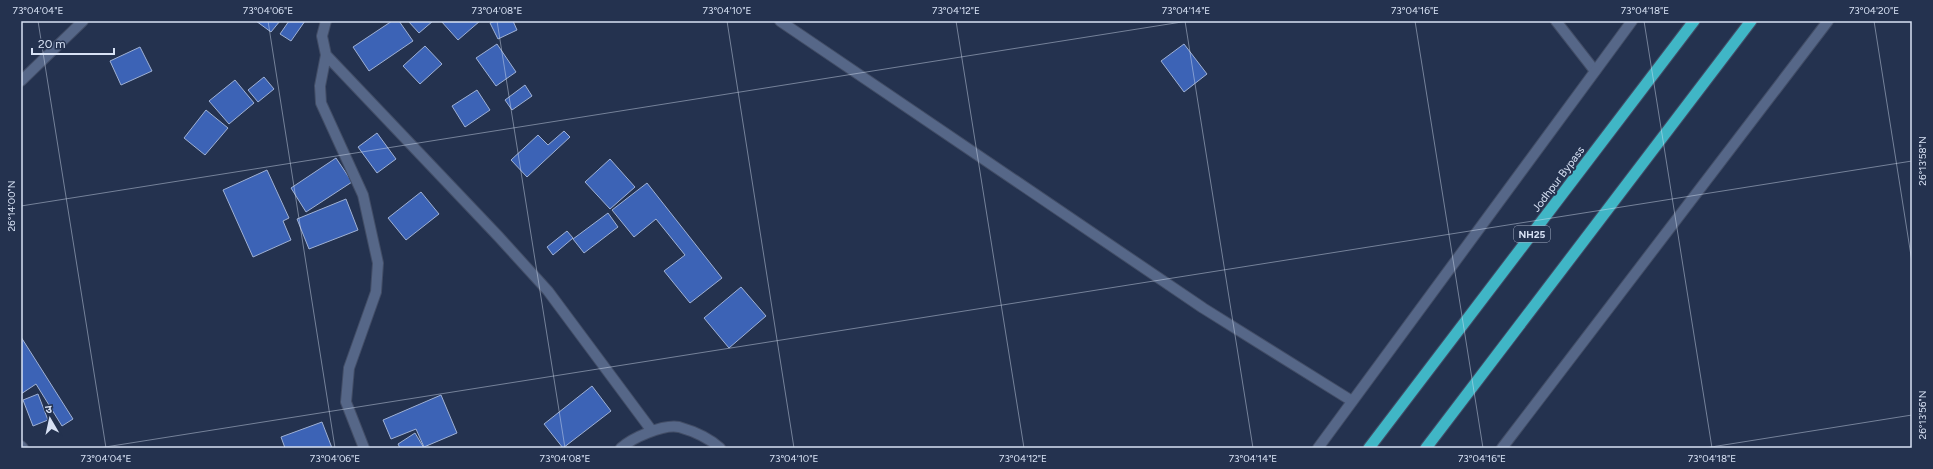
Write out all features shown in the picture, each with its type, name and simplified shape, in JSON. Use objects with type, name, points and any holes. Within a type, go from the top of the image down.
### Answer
[{"type":"highway","name":"Jodhpur Bypass","points":[[1369,448],[1694,21]]},
{"type":"highway","points":[[1426,448],[1751,21]]},
{"type":"street","points":[[21,81],[83,21]]},
{"type":"street","points":[[326,21],[322,36],[326,55],[320,86],[321,103],[363,195],[378,263],[376,292],[349,368],[346,402],[364,448]]},
{"type":"street","points":[[780,21],[1203,308],[1352,401]]},
{"type":"street","points":[[1556,21],[1595,71]]},
{"type":"street","points":[[1318,448],[1632,21]]},
{"type":"street","points":[[1502,448],[1828,21]]},
{"type":"street","points":[[326,55],[498,236],[548,291],[652,431]]},
{"type":"street","points":[[621,448],[629,440],[652,431],[677,427],[710,440],[720,448]]},
{"type":"building","points":[[256,21],[280,21],[271,32]]},
{"type":"building","points":[[289,21],[305,21],[291,41],[280,34]]},
{"type":"building","points":[[392,21],[399,21],[413,41],[369,71],[353,47]]},
{"type":"building","points":[[408,21],[433,21],[419,33]]},
{"type":"building","points":[[441,21],[480,21],[458,40]]},
{"type":"building","points":[[495,21],[513,21],[517,30],[498,39],[490,23]]},
{"type":"building","points":[[497,44],[516,72],[496,86],[476,58]]},
{"type":"building","points":[[1184,44],[1207,74],[1184,92],[1161,61]]},
{"type":"building","points":[[425,46],[442,64],[420,84],[403,66]]},
{"type":"building","points":[[140,47],[152,71],[121,85],[110,61]]},
{"type":"building","points":[[264,77],[274,89],[258,102],[248,90]]},
{"type":"building","points":[[235,80],[254,103],[229,124],[209,101]]},
{"type":"building","points":[[525,85],[532,96],[512,110],[505,100]]},
{"type":"building","points":[[477,90],[490,110],[465,127],[452,106]]},
{"type":"building","points":[[206,110],[228,128],[205,155],[184,138]]},
{"type":"building","points":[[564,131],[570,137],[527,177],[511,160],[538,135],[548,145]]},
{"type":"building","points":[[377,133],[396,159],[377,173],[358,147]]},
{"type":"building","points":[[336,158],[352,182],[306,212],[291,188]]},
{"type":"building","points":[[610,159],[635,187],[610,209],[585,182]]},
{"type":"building","points":[[267,170],[289,218],[283,221],[291,240],[253,257],[223,190]]},
{"type":"building","points":[[647,183],[722,278],[690,303],[664,271],[685,255],[656,219],[634,237],[612,210]]},
{"type":"building","points":[[421,192],[439,214],[406,240],[388,218]]},
{"type":"building","points":[[346,199],[358,230],[309,249],[297,219]]},
{"type":"building","points":[[608,213],[618,227],[584,253],[573,239]]},
{"type":"building","points":[[567,231],[573,238],[553,255],[547,247]]},
{"type":"building","points":[[741,287],[766,316],[729,348],[704,318]]},
{"type":"building","points":[[21,337],[73,419],[62,426],[36,384],[21,394]]},
{"type":"building","points":[[592,386],[611,411],[563,448],[544,424]]},
{"type":"building","points":[[38,394],[48,420],[33,426],[23,400]]},
{"type":"building","points":[[441,395],[457,433],[424,447],[416,429],[391,439],[383,420]]},
{"type":"building","points":[[322,422],[332,448],[285,448],[281,437]]},
{"type":"building","points":[[415,433],[424,448],[400,448],[398,444]]}]
